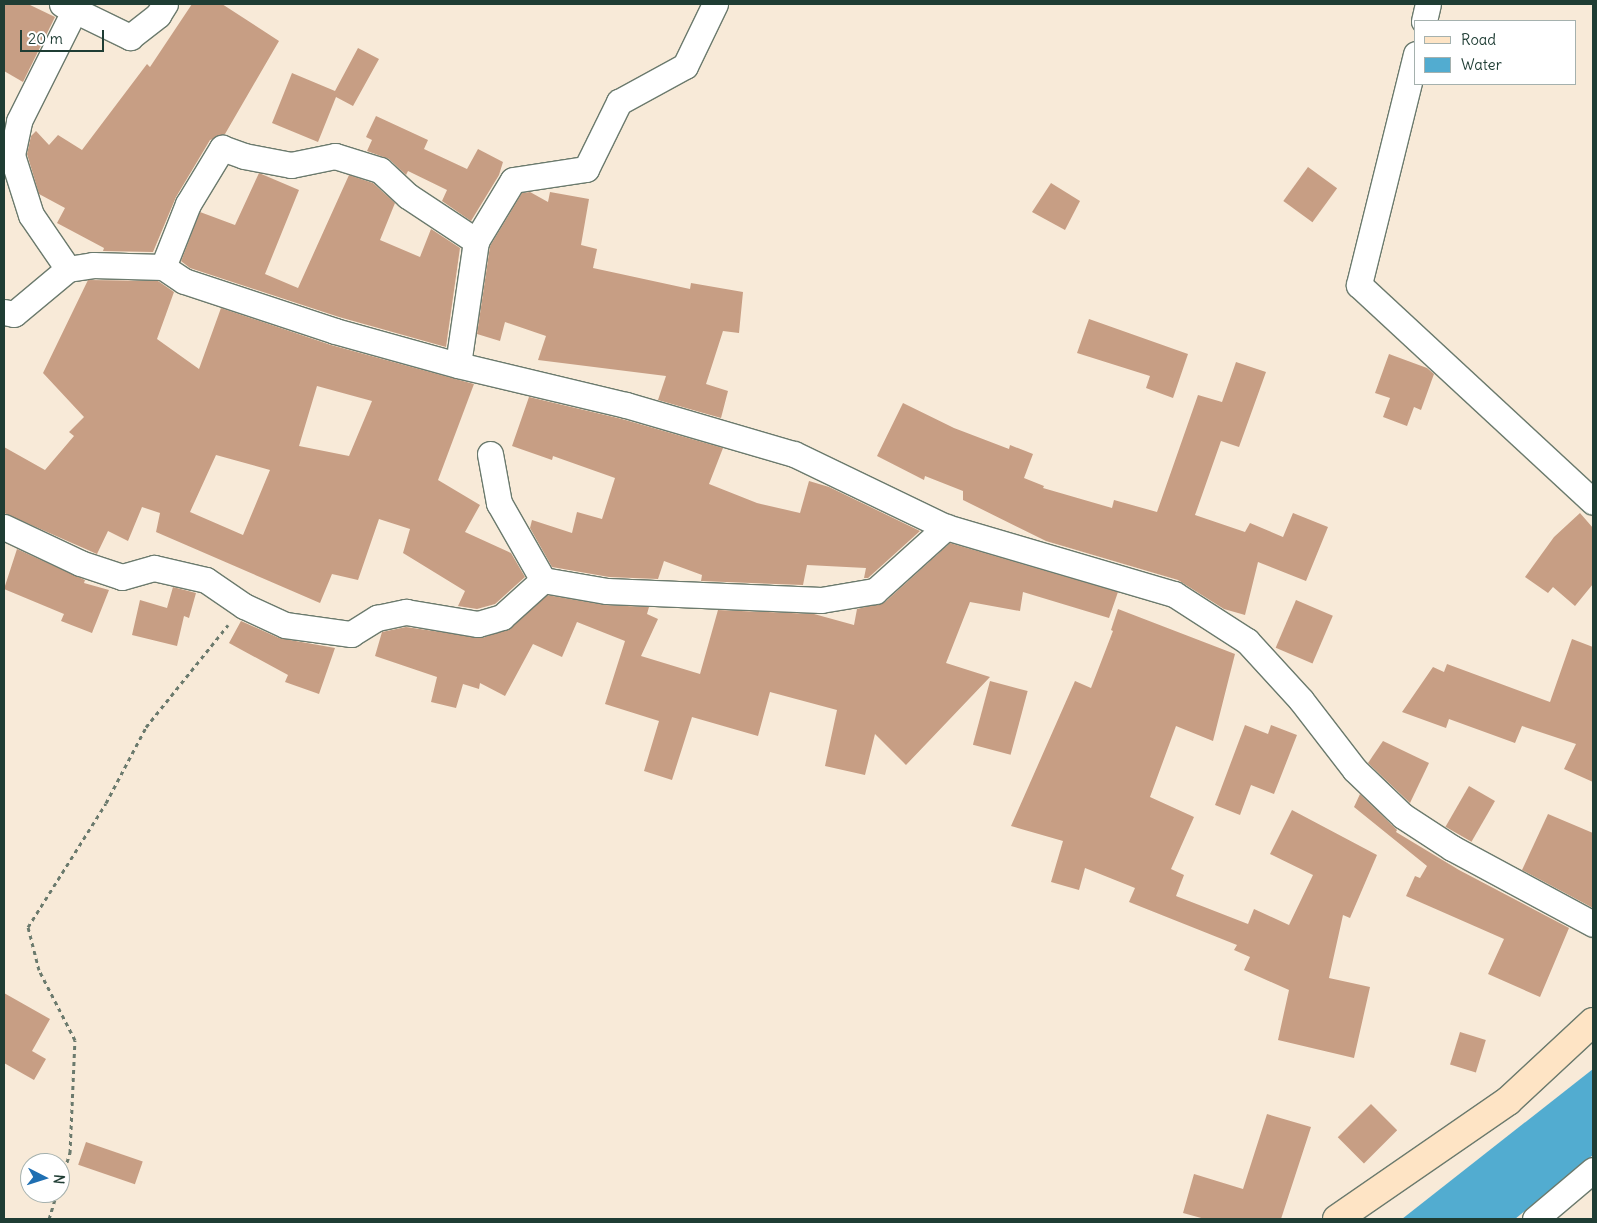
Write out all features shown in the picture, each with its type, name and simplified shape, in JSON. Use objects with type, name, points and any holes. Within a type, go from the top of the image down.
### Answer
[{"type":"main road","points":[[1337,1219],[1508,1101],[1593,1022]]},
{"type":"street","points":[[68,269],[31,215],[12,155],[19,121],[68,7],[130,37],[158,16],[165,4]]},
{"type":"street","points":[[458,365],[476,241],[513,180],[586,169],[619,102],[685,66],[715,4]]},
{"type":"street","points":[[1424,20],[1428,4]]},
{"type":"street","points":[[1414,62],[1359,285],[1593,502]]},
{"type":"street","points":[[163,267],[188,204],[222,148],[244,156],[291,165],[335,156],[380,170],[408,196],[476,241]]},
{"type":"street","points":[[4,312],[14,314],[68,269],[93,265],[163,267],[184,282],[335,331],[458,365],[626,405],[794,454],[946,527],[1174,594],[1247,641],[1301,700],[1355,770],[1403,816],[1452,848],[1593,924]]},
{"type":"street","points":[[490,454],[499,503],[543,580]]},
{"type":"street","points":[[4,527],[80,563],[122,577],[154,568],[206,580],[244,606],[285,625],[351,634],[376,618],[406,612],[478,624],[502,617],[543,580]]},
{"type":"street","points":[[543,580],[607,591],[822,600],[876,591],[946,527]]},
{"type":"street","points":[[1535,1219],[1593,1170]]},
{"type":"path","points":[[70,1153],[75,1040],[39,970],[28,927],[106,803],[146,726],[244,606]]},
{"type":"path","points":[[50,1219],[55,1203]]},
{"type":"water","points":[[1593,1069],[1593,1155],[1515,1219],[1402,1219]]},
{"type":"building","points":[[4,4],[28,4],[55,17],[23,82],[4,71]]},
{"type":"building","points":[[192,4],[222,4],[279,41],[225,134],[210,140],[176,197],[153,252],[103,251],[104,248],[57,223],[65,208],[39,194],[27,154],[31,136],[36,131],[49,145],[58,135],[82,150],[147,64],[150,67]]},
{"type":"building","points":[[358,48],[379,59],[353,106],[336,97],[318,142],[272,123],[292,73],[335,91]]},
{"type":"building","points":[[376,116],[428,140],[424,149],[467,169],[478,149],[503,162],[499,175],[471,221],[442,201],[447,190],[408,171],[406,175],[389,159],[367,151],[372,140],[366,137]]},
{"type":"building","points":[[1308,167],[1337,188],[1312,222],[1283,201]]},
{"type":"building","points":[[259,173],[299,190],[265,274],[298,288],[349,175],[373,183],[395,203],[380,240],[420,257],[431,229],[460,248],[446,347],[339,317],[190,268],[181,261],[200,212],[235,225]]},
{"type":"building","points":[[1051,183],[1080,201],[1065,230],[1032,212]]},
{"type":"building","points":[[530,192],[548,202],[550,192],[589,199],[581,245],[597,249],[593,268],[690,289],[691,283],[743,292],[739,333],[723,331],[706,384],[728,391],[721,418],[658,400],[666,376],[538,360],[546,336],[505,322],[500,341],[477,334],[490,246],[522,193]]},
{"type":"building","points":[[88,280],[158,281],[174,292],[157,339],[199,369],[221,308],[331,345],[474,384],[438,480],[480,505],[465,532],[511,553],[525,577],[495,604],[477,609],[458,606],[465,591],[403,553],[410,529],[379,519],[358,580],[332,574],[320,603],[156,532],[160,513],[142,507],[128,541],[108,531],[97,554],[4,513],[4,447],[45,470],[74,436],[69,432],[84,417],[43,373]],"holes":[[[317,386],[372,401],[349,456],[299,446]],[[216,455],[270,470],[243,535],[190,512]]]},
{"type":"building","points":[[1089,319],[1188,354],[1173,398],[1146,388],[1150,376],[1077,353]]},
{"type":"building","points":[[1389,354],[1427,368],[1434,374],[1421,410],[1414,407],[1407,426],[1383,417],[1390,398],[1375,393]]},
{"type":"building","points":[[1236,362],[1266,372],[1239,447],[1221,441],[1195,515],[1245,532],[1250,523],[1283,537],[1293,513],[1328,527],[1306,581],[1258,562],[1245,615],[1224,609],[1178,580],[1046,541],[963,500],[963,491],[925,476],[924,480],[877,456],[903,403],[954,428],[1009,449],[1010,445],[1033,454],[1024,478],[1044,486],[1043,488],[1112,508],[1114,500],[1157,512],[1198,395],[1222,402]]},
{"type":"building","points":[[529,397],[622,419],[723,448],[709,484],[757,503],[800,513],[809,481],[829,487],[920,531],[868,578],[864,578],[866,568],[807,565],[803,585],[701,581],[702,575],[664,561],[658,579],[609,577],[552,567],[530,528],[532,520],[572,533],[577,512],[602,519],[615,478],[553,456],[552,460],[512,446]]},
{"type":"building","points":[[1580,513],[1593,528],[1593,584],[1575,606],[1553,587],[1548,593],[1525,577],[1554,537]]},
{"type":"building","points":[[950,543],[1118,592],[1109,618],[1023,592],[1020,611],[970,602],[946,663],[990,677],[906,765],[875,734],[865,775],[825,766],[837,710],[770,692],[758,736],[692,717],[672,780],[644,771],[659,721],[605,704],[625,641],[577,622],[562,657],[533,644],[505,696],[480,683],[479,689],[463,684],[456,708],[431,702],[437,677],[375,656],[382,632],[406,627],[482,638],[511,628],[547,595],[605,605],[649,607],[647,614],[658,619],[641,656],[700,674],[718,610],[814,614],[854,625],[857,609],[885,602]]},
{"type":"building","points":[[17,549],[85,580],[84,583],[109,590],[92,633],[61,621],[64,614],[4,589]]},
{"type":"building","points":[[173,587],[196,593],[189,618],[184,616],[177,646],[132,635],[140,600],[167,608]]},
{"type":"building","points":[[1296,600],[1333,616],[1313,663],[1276,648]]},
{"type":"building","points":[[1118,609],[1235,654],[1213,741],[1176,726],[1150,797],[1194,817],[1171,869],[1184,875],[1176,896],[1248,924],[1254,909],[1289,925],[1313,875],[1270,854],[1292,810],[1377,855],[1350,918],[1343,915],[1329,978],[1370,987],[1354,1058],[1278,1040],[1289,990],[1244,970],[1250,957],[1234,950],[1237,945],[1129,902],[1135,888],[1085,868],[1079,890],[1051,882],[1063,841],[1011,826],[1075,681],[1091,688],[1113,631],[1111,630]]},
{"type":"building","points":[[241,621],[279,638],[335,648],[319,694],[285,682],[288,675],[229,643]]},
{"type":"building","points":[[1572,639],[1593,647],[1593,782],[1564,769],[1576,744],[1522,726],[1515,743],[1449,719],[1446,728],[1402,712],[1433,667],[1444,672],[1447,664],[1550,702]]},
{"type":"building","points":[[990,681],[1028,691],[1011,755],[973,745]]},
{"type":"building","points":[[1245,725],[1268,734],[1271,725],[1297,735],[1274,794],[1251,785],[1240,815],[1215,805]]},
{"type":"building","points":[[1383,741],[1429,763],[1410,803],[1368,763]]},
{"type":"building","points":[[1469,786],[1495,801],[1471,842],[1446,827]]},
{"type":"building","points":[[1360,794],[1397,830],[1396,832],[1459,870],[1569,928],[1540,997],[1488,974],[1504,939],[1406,896],[1415,876],[1420,878],[1427,866],[1354,807]]},
{"type":"building","points":[[1548,814],[1593,833],[1593,908],[1522,870]]},
{"type":"building","points":[[4,993],[50,1019],[32,1051],[46,1059],[34,1080],[4,1063]]},
{"type":"building","points":[[1460,1032],[1486,1040],[1476,1072],[1450,1065]]},
{"type":"building","points":[[1371,1104],[1397,1130],[1364,1163],[1338,1137]]},
{"type":"building","points":[[1267,1114],[1311,1127],[1281,1219],[1205,1219],[1183,1213],[1194,1174],[1243,1189]]},
{"type":"building","points":[[86,1142],[143,1162],[135,1184],[78,1165]]}]
